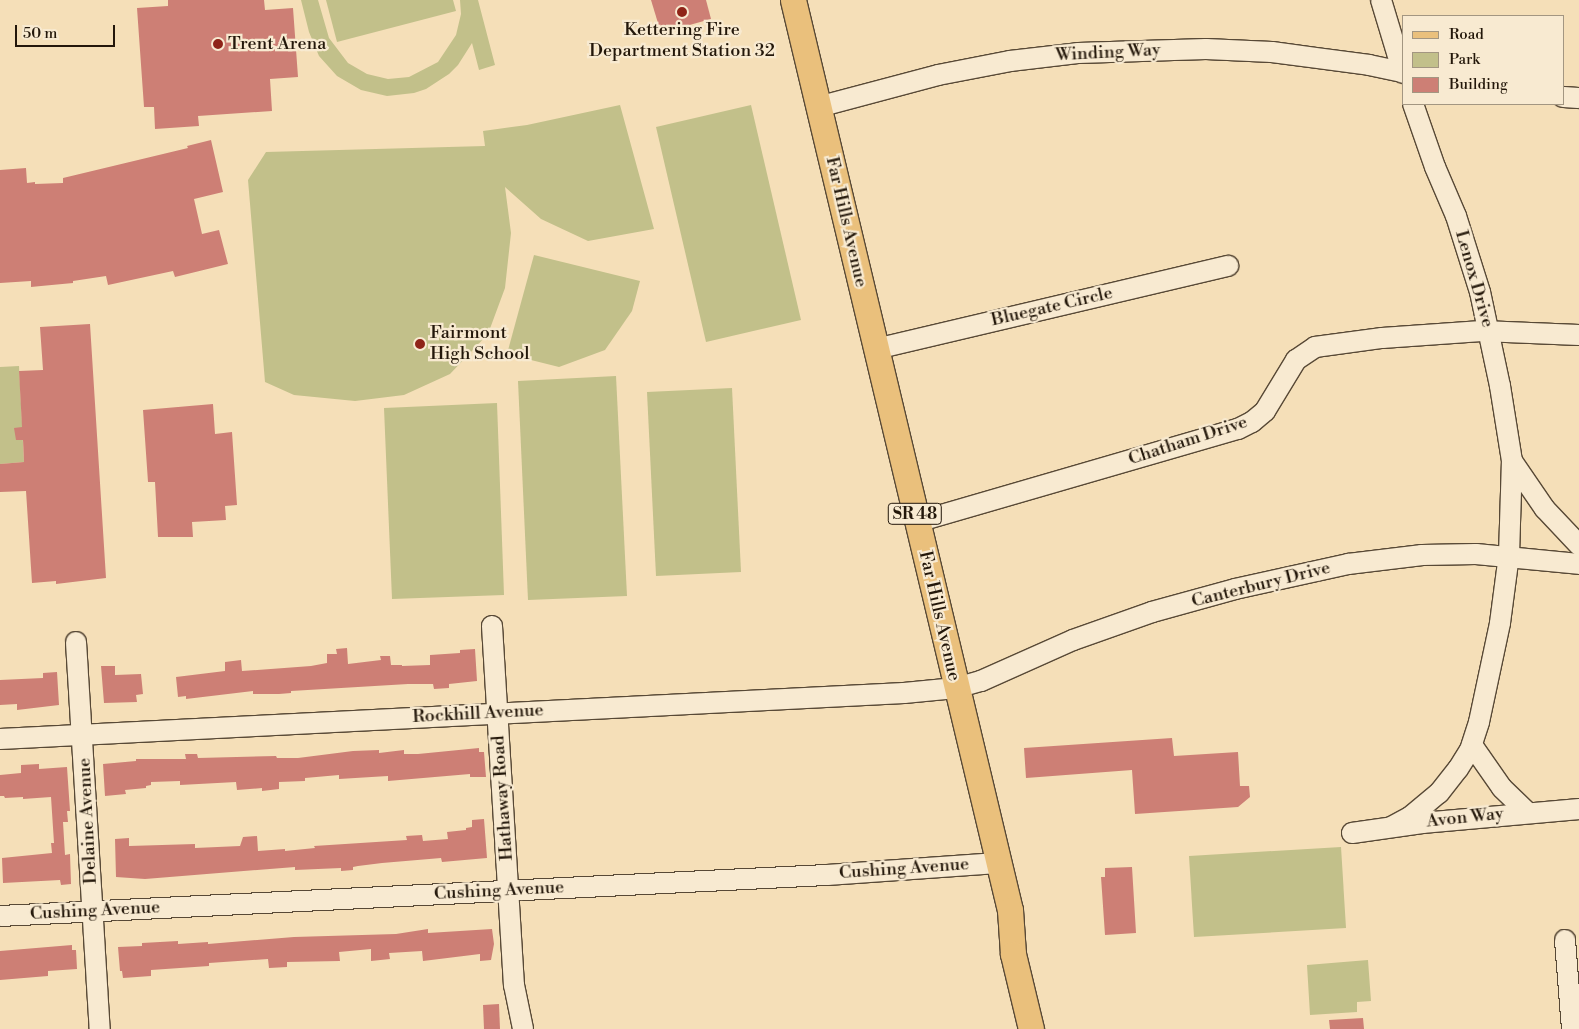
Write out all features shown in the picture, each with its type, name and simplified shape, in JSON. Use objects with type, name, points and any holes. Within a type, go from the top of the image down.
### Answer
[{"type":"main road","name":"Far Hills Avenue","points":[[793,0],[1010,910],[1013,954],[1031,1029]]},
{"type":"street","points":[[1381,0],[1402,69]]},
{"type":"street","name":"Winding Way","points":[[818,107],[888,87],[1010,61],[1116,50],[1206,49],[1272,52],[1369,65],[1402,72]]},
{"type":"street","points":[[1564,97],[1579,98]]},
{"type":"street","name":"Lenox Drive","points":[[1390,827],[1410,817],[1439,793],[1458,769],[1472,745],[1488,685],[1500,623],[1509,555],[1512,461],[1489,333],[1480,292],[1456,216],[1435,167],[1413,105]]},
{"type":"street","name":"Bluegate Circle","points":[[876,349],[1228,266]]},
{"type":"street","name":"Chatham Drive","points":[[917,522],[1238,428],[1252,422],[1265,411],[1296,360],[1315,347],[1421,334],[1482,331],[1489,333],[1579,335]]},
{"type":"street","name":"Lenox Drive","points":[[1512,461],[1545,509],[1579,545]]},
{"type":"street","name":"Canterbury Drive","points":[[956,688],[981,681],[1073,640],[1107,628],[1235,589],[1348,564],[1422,555],[1509,555],[1579,564]]},
{"type":"street","name":"Hathaway Road","points":[[492,626],[514,985],[523,1029]]},
{"type":"street","name":"Delaine Avenue","points":[[76,642],[84,734],[100,1029]]},
{"type":"street","name":"Rockhill Avenue","points":[[0,739],[904,693],[956,688]]},
{"type":"street","points":[[1472,745],[1502,788],[1527,812]]},
{"type":"street","name":"Avon Way","points":[[1352,833],[1527,812],[1579,809]]},
{"type":"street","name":"Cushing Avenue","points":[[0,916],[827,874],[998,863]]},
{"type":"street","points":[[1564,940],[1572,1029]]},
{"type":"green space","points":[[301,0],[318,0],[329,38],[348,63],[367,74],[388,79],[409,77],[438,62],[456,35],[461,14],[460,0],[478,0],[495,65],[479,70],[472,43],[458,65],[449,74],[426,89],[414,93],[387,96],[361,90],[337,76],[319,56],[309,32]]},
{"type":"green space","points":[[326,0],[453,0],[456,11],[337,42]]},
{"type":"green space","points":[[620,105],[654,229],[588,241],[541,219],[505,187],[511,233],[505,288],[488,334],[450,374],[404,395],[355,401],[294,395],[265,382],[248,180],[266,152],[485,146],[483,131],[527,125]]},
{"type":"green space","points":[[751,105],[801,320],[706,342],[656,127]]},
{"type":"green space","points":[[534,255],[640,281],[632,311],[605,350],[559,367],[507,354]]},
{"type":"green space","points":[[19,366],[24,462],[0,464],[0,367]]},
{"type":"green space","points":[[616,376],[627,596],[528,600],[518,381]]},
{"type":"green space","points":[[732,388],[741,572],[656,576],[647,392]]},
{"type":"green space","points":[[497,403],[504,595],[392,599],[384,408]]},
{"type":"green space","points":[[1341,847],[1346,928],[1194,937],[1189,856]]},
{"type":"green space","points":[[1368,960],[1371,1001],[1357,1002],[1357,1012],[1310,1015],[1307,965]]},
{"type":"building","name":"Trent Arena","points":[[168,0],[264,0],[265,10],[293,8],[298,77],[270,79],[272,111],[198,116],[199,126],[155,129],[154,107],[144,107],[137,8],[168,6]]},
{"type":"building","name":"Kettering Fire Department Station 32","points":[[651,0],[706,0],[711,19],[661,33]]},
{"type":"building","points":[[211,140],[223,192],[194,199],[202,234],[219,230],[228,264],[175,277],[173,271],[108,285],[106,276],[73,281],[73,283],[31,287],[31,281],[0,283],[0,170],[26,168],[27,183],[63,183],[63,178],[188,148],[187,146]]},
{"type":"building","points":[[90,324],[106,578],[56,584],[56,581],[32,583],[26,491],[0,492],[0,464],[24,462],[23,440],[16,440],[14,428],[22,427],[19,371],[43,370],[40,327]]},
{"type":"building","points":[[213,404],[215,434],[232,432],[237,505],[225,506],[226,520],[192,522],[193,537],[158,537],[155,482],[148,482],[143,410]]},
{"type":"building","points":[[347,648],[348,664],[381,660],[380,656],[390,656],[391,665],[402,666],[430,665],[430,655],[460,653],[460,650],[475,649],[477,681],[449,684],[449,688],[434,689],[433,684],[408,684],[291,691],[291,693],[279,694],[253,694],[253,691],[186,699],[186,696],[178,697],[176,677],[225,671],[225,662],[241,660],[242,671],[311,666],[327,663],[327,654],[337,654],[336,649]]},
{"type":"building","points":[[101,666],[115,666],[115,675],[141,674],[143,694],[136,695],[137,702],[104,703]]},
{"type":"building","points":[[57,672],[59,705],[17,710],[17,704],[0,705],[0,680],[43,678],[43,673]]},
{"type":"building","points":[[1172,738],[1174,756],[1238,752],[1240,786],[1249,786],[1250,797],[1238,807],[1135,814],[1132,770],[1026,778],[1024,748]]},
{"type":"building","points":[[479,748],[479,752],[484,752],[486,777],[470,777],[470,774],[388,781],[388,776],[339,779],[339,775],[305,778],[305,781],[279,782],[279,789],[262,791],[262,788],[237,790],[236,782],[180,785],[180,781],[151,782],[151,785],[146,786],[146,788],[125,790],[126,794],[105,796],[103,764],[136,761],[136,759],[186,759],[185,754],[197,754],[198,758],[276,756],[277,758],[298,758],[353,751],[379,750],[379,753],[404,750],[404,754],[418,754]]},
{"type":"building","points":[[39,764],[39,769],[67,767],[70,811],[67,811],[68,822],[63,822],[65,855],[70,854],[71,884],[61,885],[60,880],[3,883],[2,858],[52,853],[51,843],[54,843],[51,797],[23,799],[23,797],[5,798],[0,796],[0,775],[21,773],[21,765]]},
{"type":"building","points":[[484,819],[487,858],[442,862],[441,858],[382,863],[358,866],[353,867],[353,870],[341,871],[341,868],[295,870],[295,867],[145,879],[116,877],[115,839],[129,838],[129,846],[195,844],[195,848],[240,846],[243,837],[257,836],[258,851],[285,849],[285,851],[315,848],[314,846],[407,840],[406,836],[422,835],[423,841],[448,839],[447,832],[466,830],[466,828],[472,827],[472,820]]},
{"type":"building","points":[[1132,867],[1136,933],[1105,935],[1101,877],[1105,877],[1105,868]]},
{"type":"building","points":[[428,929],[428,933],[492,929],[494,944],[491,960],[480,961],[480,954],[423,961],[422,951],[389,953],[390,959],[371,961],[371,949],[339,952],[340,961],[287,962],[287,967],[269,968],[268,959],[209,963],[209,966],[151,970],[151,976],[123,978],[122,971],[120,971],[118,947],[142,946],[142,943],[178,941],[178,944],[208,942],[208,944],[294,937],[396,934]]},
{"type":"building","points":[[72,945],[72,950],[76,950],[77,969],[48,971],[48,976],[0,980],[0,951]]},
{"type":"building","points":[[499,1004],[500,1029],[484,1029],[483,1005]]},
{"type":"building","points":[[1363,1018],[1364,1029],[1330,1029],[1329,1020]]},
{"type":"place","name":"Kettering Fire Department Station 32","points":[[682,12]]},
{"type":"place","name":"Trent Arena","points":[[218,44]]},
{"type":"place","name":"Fairmont High School","points":[[420,344]]}]
